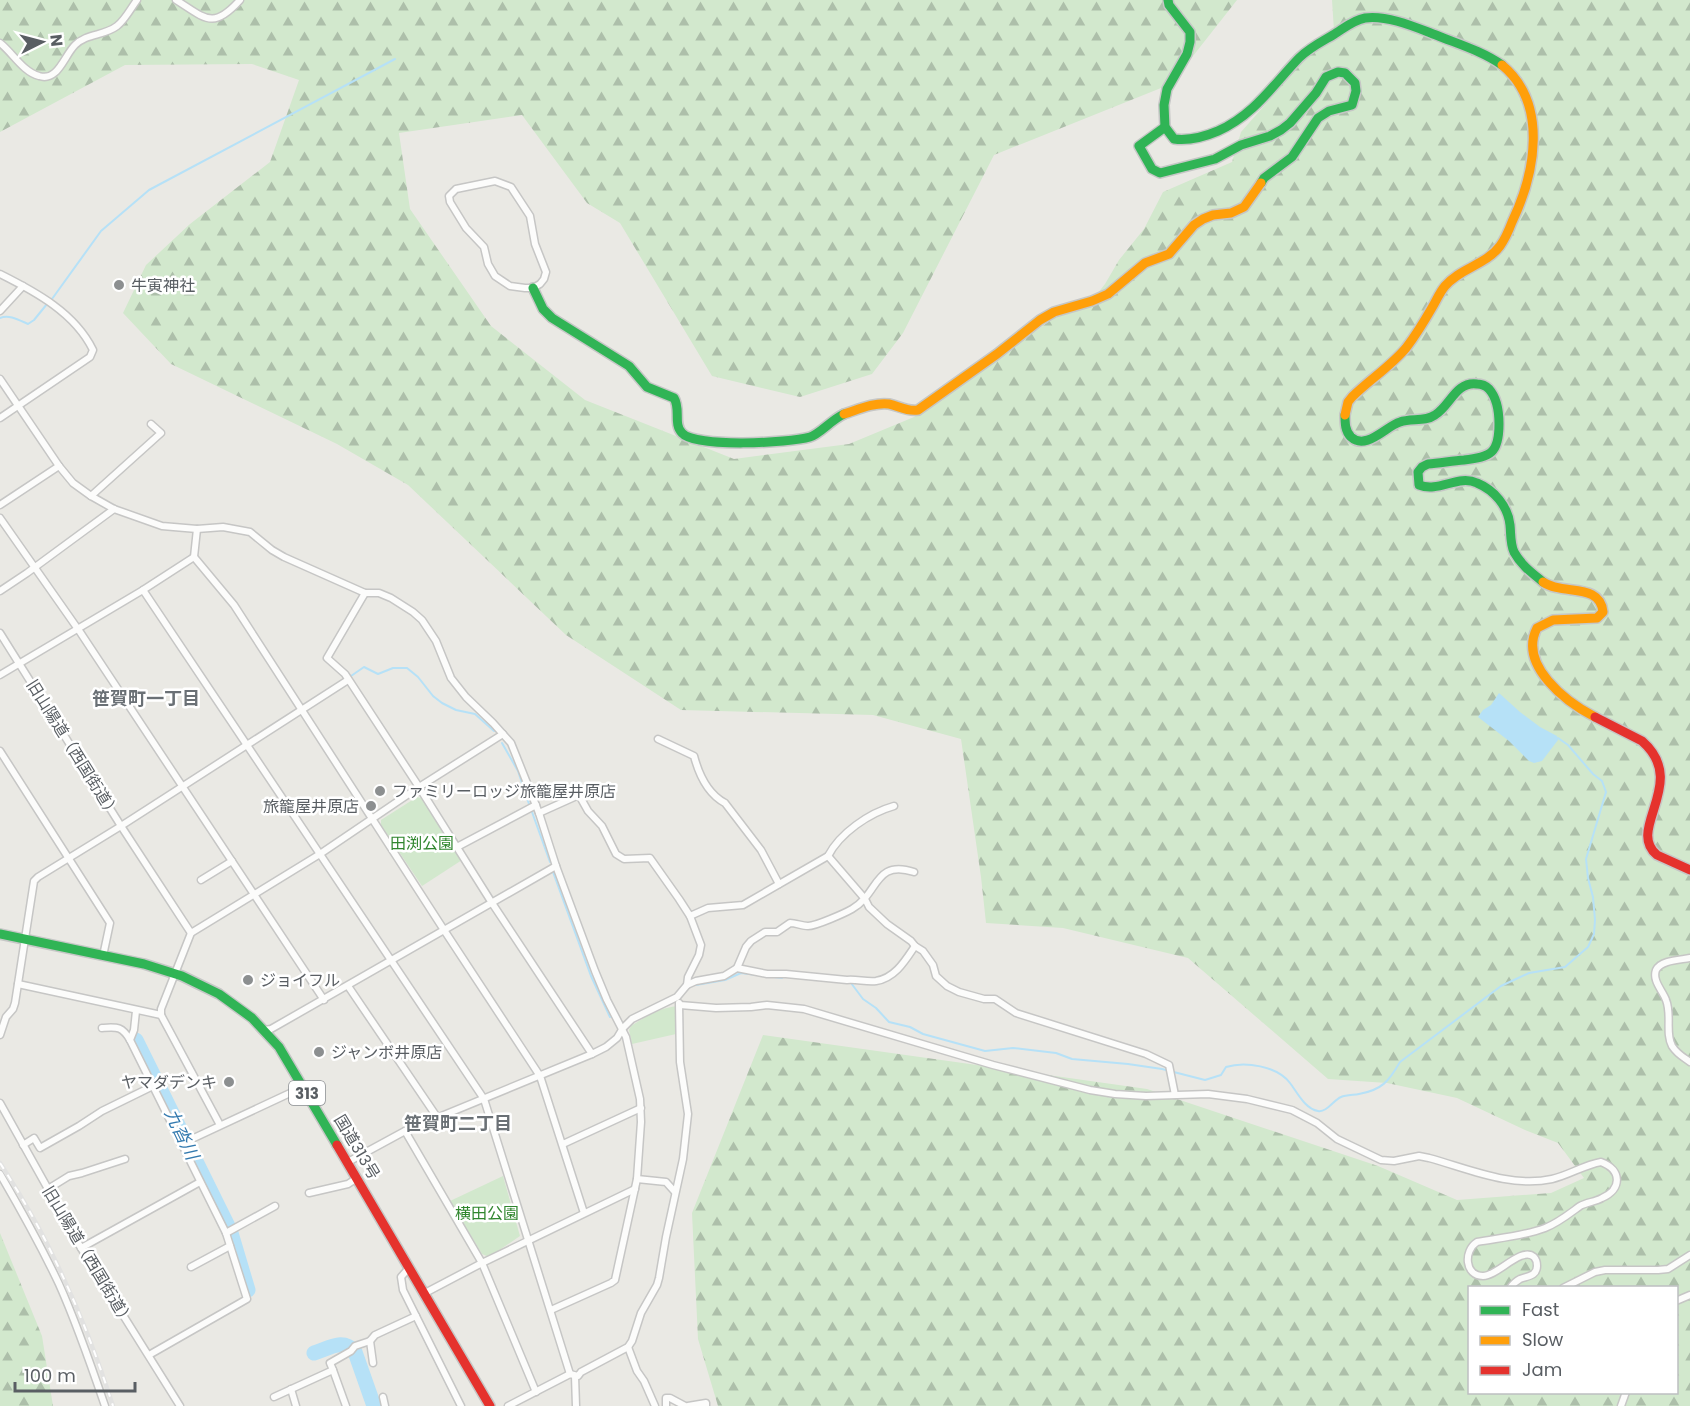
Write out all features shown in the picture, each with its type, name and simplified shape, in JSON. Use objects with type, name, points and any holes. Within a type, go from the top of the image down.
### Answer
[{"type":"main road","points":[[1168,0],[1169,5],[1190,32],[1187,54],[1167,89],[1164,105],[1165,128],[1174,139],[1193,140],[1208,135],[1248,114],[1262,102],[1301,56],[1345,27],[1366,18],[1389,20],[1475,50],[1492,58],[1511,73],[1523,90],[1530,108],[1533,152],[1531,172],[1524,197],[1512,222],[1492,254],[1456,276],[1444,287],[1409,343],[1395,360],[1352,395],[1346,411],[1346,428],[1349,435],[1355,439],[1368,440],[1396,423],[1434,417],[1464,386],[1482,384],[1493,393],[1498,422],[1494,449],[1483,458],[1428,464],[1418,472],[1419,485],[1431,488],[1465,479],[1487,488],[1503,504],[1509,516],[1512,546],[1529,571],[1548,586],[1600,597],[1604,605],[1603,612],[1597,618],[1553,620],[1537,627],[1533,636],[1532,648],[1535,661],[1569,700],[1649,745],[1657,755],[1664,767],[1664,792],[1647,837],[1654,853],[1690,870]]},
{"type":"main road","points":[[533,288],[543,309],[552,318],[629,366],[647,387],[674,398],[678,405],[678,426],[680,432],[687,438],[717,444],[810,437],[816,435],[838,417],[879,405],[887,404],[902,409],[918,410],[997,354],[1040,320],[1054,312],[1108,294],[1145,263],[1169,254],[1194,225],[1203,219],[1244,207],[1264,178],[1292,157],[1318,118],[1329,111],[1352,105],[1357,93],[1356,86],[1354,80],[1345,73],[1326,77],[1316,93],[1281,130],[1215,159],[1160,173],[1152,169],[1139,147],[1165,128]]},
{"type":"main road","name":"国道313号","points":[[0,934],[144,964],[195,981],[220,995],[264,1030],[279,1047],[303,1086],[490,1406]]},
{"type":"street","points":[[0,43],[27,70],[39,76],[49,76],[56,73],[73,46],[84,37],[117,26],[137,0]]},
{"type":"street","points":[[177,0],[204,17],[219,19],[229,13],[240,0]]},
{"type":"street","points":[[495,182],[505,184],[515,192],[530,216],[537,249],[546,272],[540,284],[533,288],[510,286],[495,276],[488,264],[484,247],[466,228],[450,202],[449,196],[456,189],[495,182]]},
{"type":"street","points":[[0,274],[52,304],[80,328],[93,350],[90,357],[0,418]]},
{"type":"street","points":[[0,311],[22,286]]},
{"type":"street","points":[[0,379],[73,483],[114,509],[162,526],[197,529],[223,527],[250,532],[284,557],[365,594],[379,594],[391,598],[413,612],[436,641],[451,678],[466,697],[511,743],[539,813],[595,971],[628,1043],[641,1108],[637,1179],[615,1280],[611,1284],[551,1310]]},
{"type":"street","points":[[91,496],[160,433],[151,424]]},
{"type":"street","points":[[0,505],[59,465]]},
{"type":"street","points":[[0,591],[114,509]]},
{"type":"street","points":[[0,518],[78,629],[324,1000]]},
{"type":"street","points":[[197,529],[194,557],[234,605],[540,1076],[584,1213]]},
{"type":"street","points":[[0,675],[194,557]]},
{"type":"street","points":[[143,590],[484,1099],[572,1375],[576,1406]]},
{"type":"street","points":[[365,594],[327,658],[345,674],[592,1054]]},
{"type":"street","name":"旧山陽道（西国街道）","points":[[0,633],[121,826],[34,881],[13,1009],[3,1015],[0,1035]]},
{"type":"street","points":[[191,933],[121,826],[348,680]]},
{"type":"street","points":[[220,1125],[161,1015],[161,1009],[191,933],[320,854],[503,734]]},
{"type":"street","points":[[658,739],[694,756],[697,768],[707,786],[718,799],[725,803],[761,850],[779,884]]},
{"type":"street","points":[[0,751],[110,923],[103,956]]},
{"type":"street","points":[[539,813],[579,795],[588,811],[602,826],[616,854],[624,859],[650,858],[690,916],[700,940],[701,949],[688,977],[687,985]]},
{"type":"street","points":[[457,847],[536,805]]},
{"type":"street","points":[[690,916],[708,908],[743,905],[828,856],[856,825],[870,815],[894,806]]},
{"type":"street","points":[[828,856],[865,899],[869,907],[887,924],[923,951],[933,965],[936,976],[947,986],[984,999],[995,999],[1016,1013],[1146,1054],[1169,1065],[1175,1095]]},
{"type":"street","points":[[201,880],[232,861]]},
{"type":"street","points":[[264,1030],[271,1029],[324,1000],[556,866]]},
{"type":"street","points":[[348,1162],[405,1131],[606,1047],[617,1038],[622,1028],[632,1019],[677,997],[687,985],[724,976],[736,968],[746,947],[765,932],[777,932],[794,923],[809,927],[862,903],[877,880],[886,872],[904,869],[914,872]]},
{"type":"street","points":[[736,968],[767,974],[875,981],[901,967],[915,946]]},
{"type":"street","points":[[1690,958],[1661,963],[1655,976],[1669,1010],[1670,1039],[1673,1047],[1690,1062]]},
{"type":"street","points":[[18,984],[161,1015]]},
{"type":"street","points":[[348,986],[437,1117]]},
{"type":"street","points":[[508,1406],[572,1375],[578,1376],[628,1347],[641,1312],[657,1285],[675,1192],[680,1178],[688,1114],[680,1062],[680,1005],[677,997]]},
{"type":"street","points":[[680,1005],[716,1008],[766,1005],[804,1009],[993,1065],[1090,1090],[1146,1096],[1208,1094],[1292,1110],[1317,1123],[1337,1139],[1381,1160],[1394,1161],[1419,1156],[1518,1182],[1552,1179],[1601,1162],[1612,1167],[1617,1174],[1617,1183],[1603,1198],[1588,1202],[1544,1228],[1472,1245],[1468,1252],[1468,1264],[1472,1271],[1480,1276],[1495,1272],[1521,1256],[1534,1257],[1537,1264],[1536,1272],[1511,1286]]},
{"type":"street","points":[[130,1040],[134,1030],[136,1011]]},
{"type":"street","points":[[102,1028],[117,1028],[125,1032],[130,1040],[184,1142],[200,1182],[226,1233],[247,1299],[149,1355]]},
{"type":"street","points":[[22,1145],[34,1138],[40,1148],[102,1111],[153,1086]]},
{"type":"street","points":[[184,1142],[303,1086]]},
{"type":"street","name":"旧山陽道（西国街道）","points":[[0,1103],[81,1248],[180,1406]]},
{"type":"street","points":[[562,1144],[641,1108]]},
{"type":"street","points":[[405,1131],[482,1263],[536,1392]]},
{"type":"street","points":[[48,1189],[69,1176],[125,1159]]},
{"type":"street","points":[[0,1174],[42,1248],[60,1287],[105,1406]]},
{"type":"street","points":[[309,1193],[348,1184],[358,1178]]},
{"type":"street","points":[[637,1179],[666,1182],[675,1192]]},
{"type":"street","points":[[81,1248],[200,1182]]},
{"type":"street","points":[[425,1293],[634,1189]]},
{"type":"street","points":[[226,1233],[275,1206]]},
{"type":"street","points":[[191,1267],[230,1246]]},
{"type":"street","points":[[1565,1286],[1605,1269],[1668,1269],[1690,1255]]},
{"type":"street","points":[[410,1268],[401,1276],[402,1287],[461,1406]]},
{"type":"street","points":[[346,1406],[330,1363],[370,1341],[375,1335],[416,1316]]},
{"type":"street","points":[[370,1341],[373,1363]]},
{"type":"street","points":[[628,1347],[637,1371],[655,1406]]},
{"type":"street","points":[[274,1397],[333,1370]]},
{"type":"street","points":[[291,1389],[296,1406]]},
{"type":"street","points":[[383,1397],[385,1406]]},
{"type":"street","points":[[666,1406],[666,1398],[687,1406],[706,1403],[706,1406]]},
{"type":"green space","points":[[0,0],[1237,0],[1171,84],[994,155],[903,333],[872,374],[800,397],[712,376],[620,223],[587,203],[522,115],[399,133],[410,209],[491,326],[585,400],[734,459],[849,444],[914,417],[1054,318],[1086,308],[1105,284],[1119,260],[1144,229],[1163,192],[1232,162],[1241,132],[1271,98],[1292,69],[1334,31],[1332,0],[1690,0],[1690,1406],[718,1406],[698,1339],[692,1213],[763,1035],[1147,1089],[1378,1166],[1457,1200],[1551,1193],[1584,1178],[1558,1143],[1457,1098],[1387,1083],[1328,1079],[1188,958],[1063,928],[986,923],[961,739],[873,715],[681,710],[566,635],[408,485],[337,444],[171,364],[123,313],[146,265],[190,224],[270,162],[299,80],[252,64],[125,65],[0,132]]},
{"type":"green space","name":"田渕公園","points":[[417,797],[421,798],[462,860],[422,886],[381,825],[381,820]]},
{"type":"green space","points":[[677,1006],[679,1009],[676,1034],[632,1044],[629,1030],[631,1026],[658,1011]]},
{"type":"green space","name":"横田公園","points":[[503,1176],[520,1236],[489,1257],[482,1254],[450,1201]]},
{"type":"green space","points":[[0,1233],[42,1336],[53,1406],[0,1406]]},
{"type":"water","points":[[1499,693],[1540,727],[1557,736],[1558,740],[1542,761],[1534,763],[1529,761],[1509,741],[1478,717],[1491,705]]},
{"type":"waterway","points":[[52,299],[101,231],[149,190],[395,59]]},
{"type":"waterway","points":[[0,318],[10,317],[28,324],[47,304]]},
{"type":"waterway","points":[[351,676],[364,667],[378,674],[393,668],[407,668],[442,703],[456,710],[475,714],[494,731]]},
{"type":"waterway","points":[[851,983],[863,999],[876,1008],[889,1022],[985,1051],[1013,1048],[1056,1053],[1072,1059],[1162,1069],[1205,1080],[1221,1075],[1226,1067],[1260,1066],[1284,1077],[1313,1110],[1324,1110],[1341,1097],[1374,1090],[1384,1084],[1400,1062],[1501,986],[1529,973],[1565,967],[1588,947],[1594,934],[1595,920],[1586,859],[1606,792],[1602,781],[1568,745],[1558,738]]},
{"type":"waterway","points":[[502,743],[518,771],[529,804]]},
{"type":"waterway","points":[[532,812],[550,862]]},
{"type":"waterway","points":[[553,872],[591,976],[610,1017]]},
{"type":"waterway","points":[[696,985],[725,980],[741,973],[782,978]]},
{"type":"waterway","name":"九沓川","points":[[136,1040],[229,1228]]},
{"type":"waterway","name":"九沓川","points":[[231,1233],[248,1290]]},
{"type":"waterway","name":"九沓川","points":[[314,1353],[336,1345],[346,1346],[355,1352],[374,1406]]},
{"type":"railway","points":[[0,1163],[49,1247],[87,1332],[113,1406]]},
{"type":"traffic: fast","points":[[1168,0],[1169,5],[1190,32],[1187,54],[1167,89],[1164,105],[1165,127],[1174,139],[1202,137],[1231,124],[1253,108],[1307,51],[1352,23],[1365,18],[1383,18],[1410,25],[1478,52],[1502,65]]},
{"type":"traffic: fast","points":[[1165,127],[1139,146],[1152,169],[1160,173],[1215,159],[1241,145],[1270,136],[1290,123],[1316,93],[1326,77],[1338,72],[1345,73],[1355,83],[1356,91],[1352,105],[1329,111],[1318,118],[1292,157],[1264,178],[1261,183]]},
{"type":"traffic: fast","points":[[533,288],[543,309],[552,318],[629,366],[647,387],[674,398],[679,429],[690,438],[743,443],[799,439],[814,435],[844,414]]},
{"type":"traffic: fast","points":[[1345,415],[1349,435],[1357,441],[1363,441],[1376,436],[1394,424],[1431,417],[1464,386],[1479,384],[1488,388],[1496,401],[1499,415],[1499,434],[1492,452],[1481,457],[1428,464],[1418,472],[1419,485],[1434,487],[1470,481],[1489,490],[1503,505],[1509,518],[1514,552],[1523,565],[1543,582]]},
{"type":"traffic: fast","points":[[0,934],[144,964],[182,976],[219,994],[252,1018],[279,1047],[337,1145]]},
{"type":"traffic: slow","points":[[1345,415],[1348,402],[1352,397],[1406,348],[1445,286],[1458,275],[1488,258],[1502,243],[1508,231],[1527,183],[1533,140],[1532,119],[1527,99],[1517,81],[1502,65]]},
{"type":"traffic: slow","points":[[844,414],[877,404],[918,410],[997,354],[1040,320],[1054,312],[1108,294],[1145,263],[1169,254],[1194,225],[1203,219],[1213,215],[1231,213],[1244,207],[1261,183]]},
{"type":"traffic: slow","points":[[1543,582],[1551,586],[1588,593],[1600,603],[1603,612],[1597,618],[1553,620],[1537,628],[1533,642],[1534,655],[1548,681],[1571,702],[1595,717]]},
{"type":"traffic: jam","points":[[1595,717],[1642,741],[1655,757],[1660,773],[1659,789],[1648,832],[1649,844],[1657,855],[1690,870]]},
{"type":"traffic: jam","points":[[337,1145],[490,1406]]},
{"type":"place","name":"牛寅神社","points":[[119,285]]},
{"type":"place","name":"ファミリーロッジ旅籠屋井原店","points":[[380,791]]},
{"type":"place","name":"旅籠屋井原店","points":[[371,806]]},
{"type":"place","name":"ジョイフル","points":[[248,980]]},
{"type":"place","name":"ジャンボ井原店","points":[[319,1052]]},
{"type":"place","name":"ヤマダデンキ","points":[[229,1082]]},
{"type":"district","name":"笹賀町一丁目","points":[[146,698]]},
{"type":"district","name":"笹賀町二丁目","points":[[458,1123]]}]
